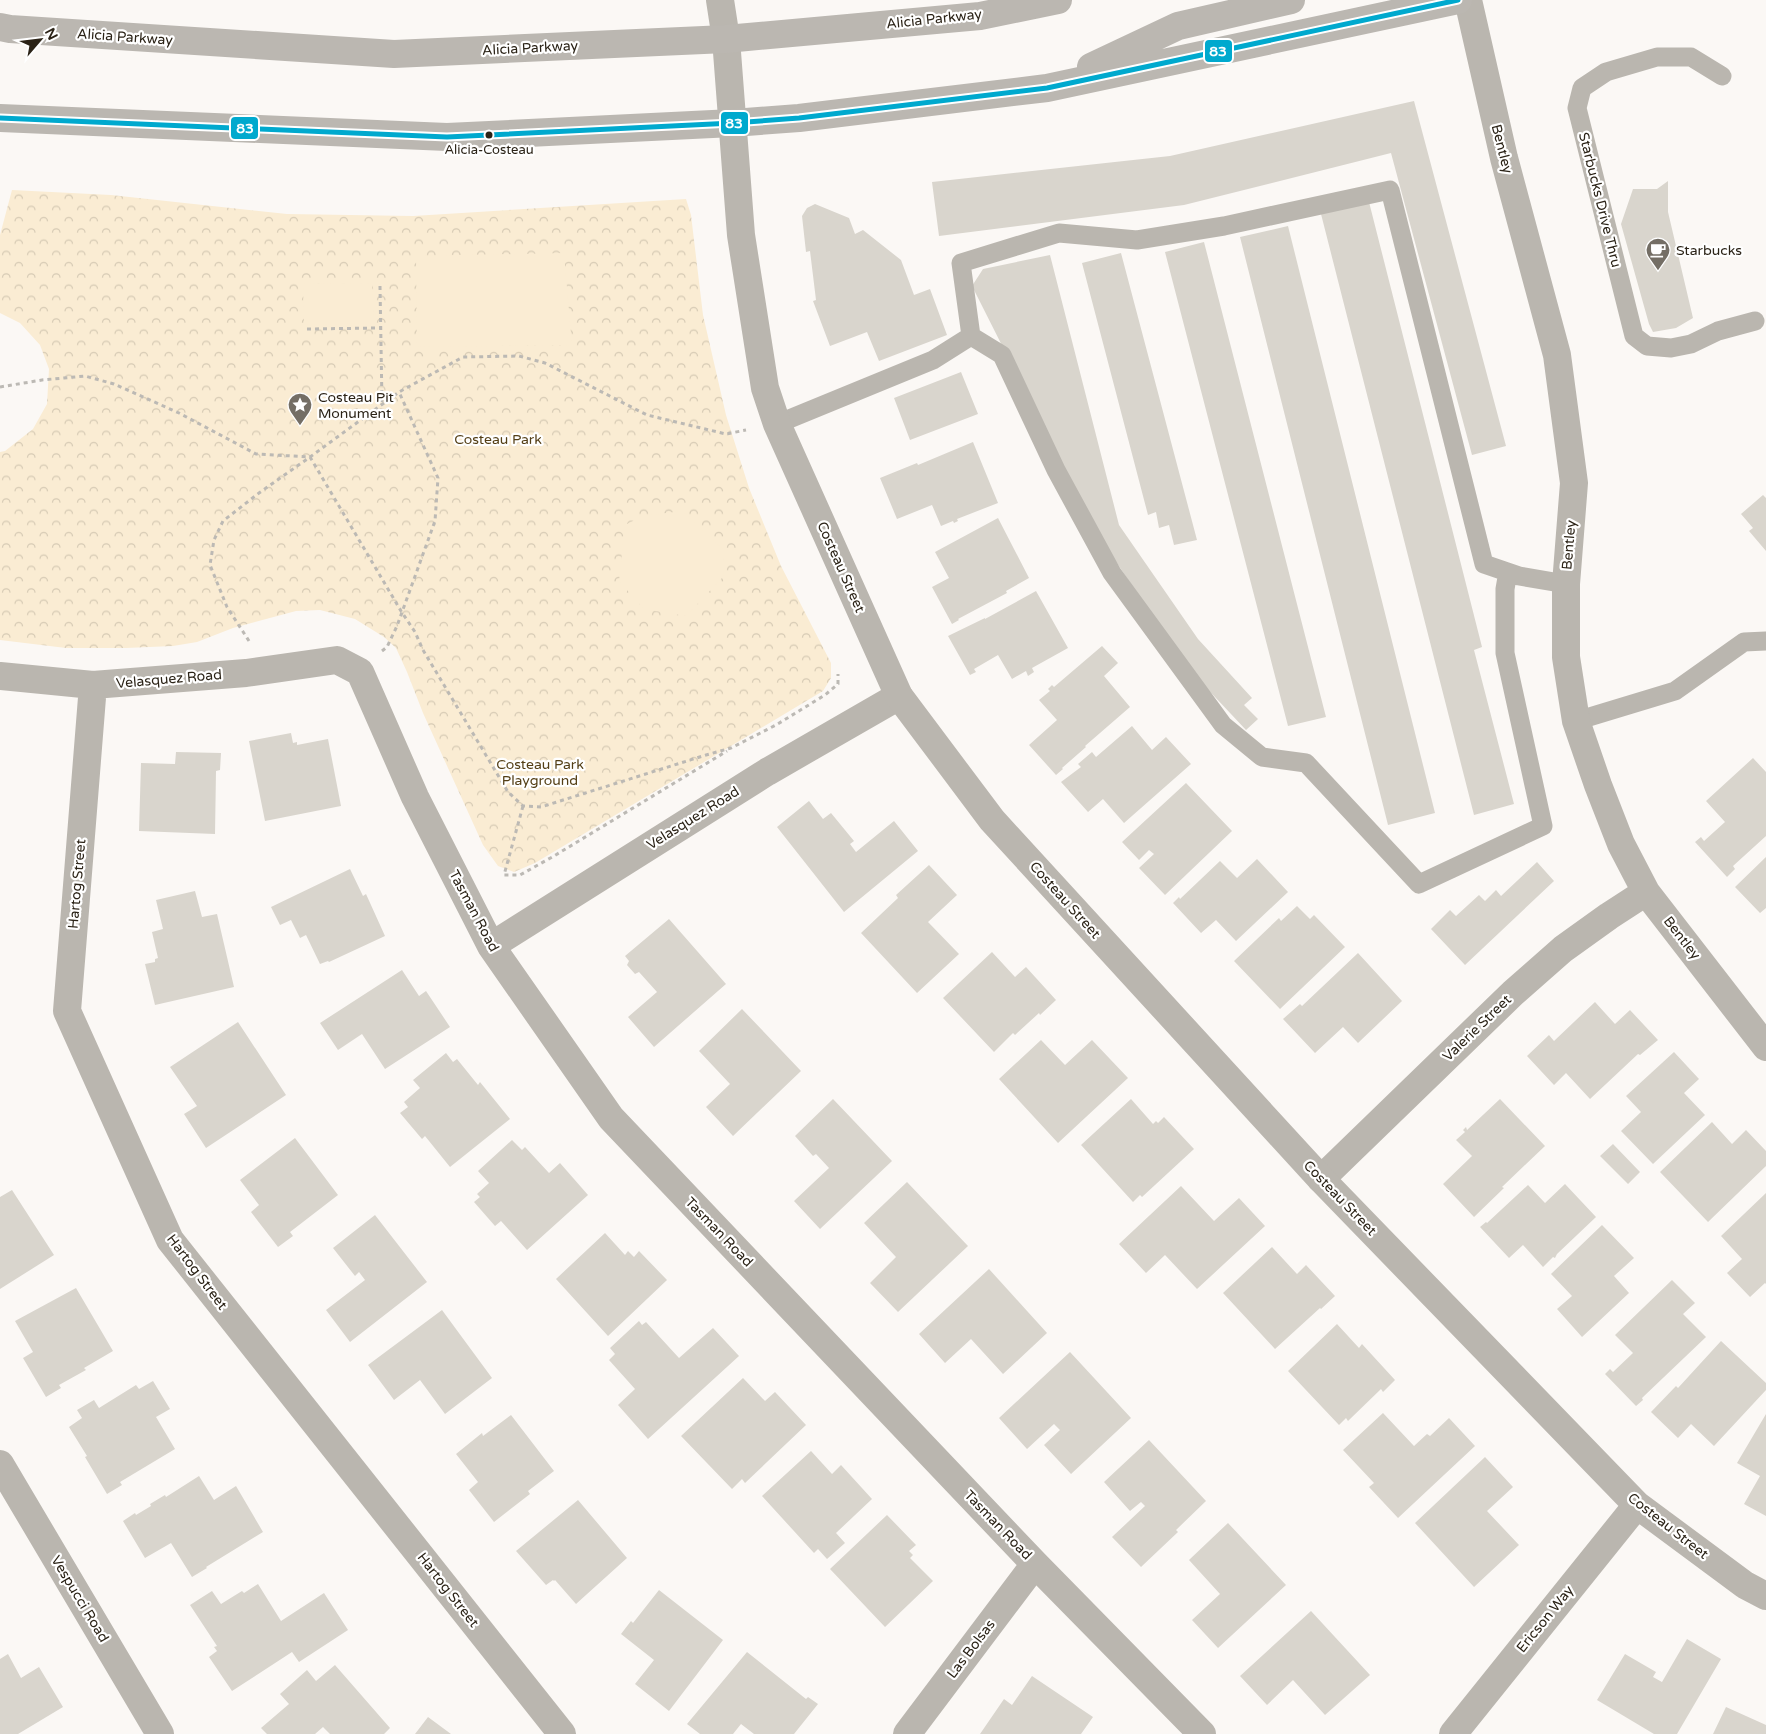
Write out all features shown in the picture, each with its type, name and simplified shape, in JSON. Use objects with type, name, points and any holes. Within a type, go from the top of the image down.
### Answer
[{"type":"main road","name":"Alicia Parkway","points":[[0,27],[394,54],[726,39],[980,16],[1058,0]]},
{"type":"main road","points":[[1047,88],[1178,26],[1291,0]]},
{"type":"main road","points":[[0,118],[447,137],[799,118],[1047,88],[1458,0]]},
{"type":"street","name":"Costeau Street","points":[[720,0],[726,39],[734,123],[741,235],[765,388],[777,424],[899,696],[992,820],[1321,1180],[1637,1505],[1745,1585],[1766,1596]]},
{"type":"street","name":"Bentley","points":[[1468,0],[1504,158],[1557,355],[1574,483],[1566,584],[1566,657],[1576,721],[1621,844],[1646,892],[1766,1047]]},
{"type":"street","name":"Velasquez Road","points":[[0,676],[93,685],[268,670],[348,666]]},
{"type":"street","name":"Tasman Road","points":[[348,666],[491,946],[611,1118],[1035,1564],[1202,1734]]},
{"type":"street","name":"Hartog Street","points":[[93,685],[67,1011],[70,1020],[170,1240],[562,1734]]},
{"type":"street","name":"Velasquez Road","points":[[491,946],[767,772],[899,696]]},
{"type":"street","name":"Valerie Street","points":[[1321,1180],[1513,993],[1556,956],[1609,916],[1646,892]]},
{"type":"street","name":"Vespucci Road","points":[[0,1464],[160,1734]]},
{"type":"street","name":"Ericson Way","points":[[1454,1734],[1637,1505]]},
{"type":"street","name":"Las Bolsas","points":[[907,1734],[1035,1564]]},
{"type":"lane","name":"Starbucks Drive Thru","points":[[1722,76],[1691,57],[1657,57],[1606,72],[1590,82],[1582,88],[1577,108],[1634,336],[1647,346],[1671,348],[1692,344],[1718,331],[1755,321]]},
{"type":"lane","points":[[971,336],[961,263],[1059,233],[1137,240],[1224,226],[1390,190],[1484,564],[1518,576],[1566,584]]},
{"type":"lane","points":[[971,336],[1002,355],[1056,470],[1112,573],[1222,725],[1262,758],[1306,764],[1419,884],[1543,826],[1505,653],[1505,589],[1508,572]]},
{"type":"lane","points":[[777,424],[933,360],[971,336]]},
{"type":"lane","points":[[1576,721],[1675,692],[1744,642],[1766,641]]},
{"type":"path","points":[[380,286],[382,404]]},
{"type":"path","points":[[308,329],[380,328]]},
{"type":"path","points":[[268,670],[227,607],[210,565],[214,540],[223,521],[258,493],[399,392],[464,357],[519,356],[545,363],[647,415],[726,434]]},
{"type":"path","points":[[0,387],[42,380],[85,376],[114,384],[179,413],[256,454],[310,457]]},
{"type":"path","points":[[348,666],[386,647],[396,626],[434,521],[438,478],[399,392]]},
{"type":"path","points":[[310,457],[401,611],[416,632],[423,650],[508,792],[523,806],[541,807],[732,748]]},
{"type":"path","points":[[523,806],[504,876],[520,875],[732,748],[776,725],[838,684],[838,674]]},
{"type":"green space","name":"Costeau Park","points":[[12,190],[111,195],[287,214],[413,216],[686,199],[691,215],[703,315],[726,415],[749,488],[781,566],[831,663],[831,678],[823,691],[535,863],[514,872],[498,866],[483,845],[423,713],[396,648],[384,637],[355,619],[320,610],[296,611],[233,628],[197,642],[173,646],[66,648],[0,640],[0,452],[5,451],[33,429],[47,404],[49,369],[40,345],[20,323],[0,313],[0,235]]},
{"type":"green space","points":[[564,253],[572,345],[417,347],[416,256]]},
{"type":"green space","points":[[372,283],[374,323],[304,325],[303,284]]},
{"type":"green space","points":[[682,511],[722,548],[725,570],[722,578],[686,616],[644,609],[619,581],[625,525],[643,516]]},
{"type":"building","points":[[1414,101],[1506,446],[1472,455],[1391,153],[1184,205],[939,236],[932,182],[1170,156]]},
{"type":"building","name":"Starbucks","points":[[1668,181],[1668,212],[1693,318],[1676,328],[1653,332],[1649,324],[1621,224],[1633,189],[1657,189]]},
{"type":"building","points":[[1369,202],[1482,647],[1474,650],[1514,804],[1474,815],[1321,214]]},
{"type":"building","points":[[815,204],[849,218],[855,234],[863,230],[901,260],[914,295],[930,289],[947,335],[879,361],[867,332],[830,346],[813,301],[816,300],[810,251],[806,252],[802,216],[807,208]]},
{"type":"building","points":[[1288,226],[1435,813],[1388,825],[1240,237]]},
{"type":"building","points":[[1204,242],[1326,717],[1288,726],[1165,252]]},
{"type":"building","points":[[1121,253],[1197,540],[1174,545],[1169,525],[1159,528],[1156,512],[1148,515],[1082,263]]},
{"type":"building","points":[[1050,255],[1119,525],[1198,639],[1252,698],[1244,705],[1258,719],[1246,730],[1184,664],[1095,530],[972,286],[983,269]]},
{"type":"building","points":[[961,372],[978,414],[910,440],[894,398]]},
{"type":"building","points":[[973,442],[998,503],[957,519],[958,521],[954,523],[953,521],[941,526],[932,505],[897,519],[880,478],[917,463],[918,465]]},
{"type":"building","points":[[1763,495],[1766,498],[1766,551],[1749,531],[1753,528],[1741,514]]},
{"type":"building","points":[[998,518],[1029,578],[1006,591],[1007,593],[952,624],[932,587],[949,578],[935,552]]},
{"type":"building","points":[[1036,591],[1068,648],[1032,668],[1034,672],[1028,676],[1026,671],[1012,679],[998,655],[974,669],[976,672],[970,675],[948,636],[985,619]]},
{"type":"building","points":[[1102,646],[1118,663],[1104,676],[1130,707],[1085,746],[1056,775],[1029,745],[1057,720],[1039,700],[1050,691],[1048,689],[1052,685],[1054,687]]},
{"type":"building","points":[[1132,726],[1152,750],[1166,737],[1191,764],[1124,823],[1103,799],[1088,812],[1061,782],[1081,767],[1078,764],[1092,752],[1096,757]]},
{"type":"building","points":[[291,733],[293,743],[297,742],[297,745],[328,739],[341,806],[265,821],[249,741]]},
{"type":"building","points":[[176,752],[221,753],[220,770],[216,771],[215,834],[139,831],[141,763],[175,764]]},
{"type":"building","points":[[1753,758],[1766,772],[1766,836],[1733,866],[1735,869],[1727,877],[1695,842],[1701,837],[1704,841],[1725,822],[1706,801]]},
{"type":"building","points":[[1186,783],[1232,831],[1165,895],[1139,868],[1154,854],[1149,850],[1139,860],[1122,842]]},
{"type":"building","points":[[809,801],[823,819],[831,813],[854,841],[850,844],[856,852],[894,821],[918,851],[844,912],[777,827]]},
{"type":"building","points":[[1766,857],[1766,908],[1760,913],[1735,887]]},
{"type":"building","points":[[1257,859],[1288,892],[1236,941],[1216,920],[1201,933],[1173,903],[1179,897],[1180,899],[1220,861],[1237,878]]},
{"type":"building","points":[[1537,862],[1554,881],[1465,965],[1431,929],[1450,910],[1456,916],[1479,895],[1485,901],[1496,890],[1501,896]]},
{"type":"building","points":[[929,865],[957,895],[928,922],[959,954],[917,993],[861,933],[898,898],[896,895]]},
{"type":"building","points":[[350,869],[363,896],[366,894],[385,936],[329,962],[320,964],[306,935],[300,938],[291,920],[280,925],[271,907]]},
{"type":"building","points":[[195,891],[202,917],[217,914],[234,987],[155,1005],[145,964],[155,962],[155,959],[158,958],[152,932],[163,929],[156,900]]},
{"type":"building","points":[[1297,906],[1310,919],[1314,915],[1345,947],[1280,1009],[1234,961],[1279,918],[1281,921]]},
{"type":"building","points":[[669,919],[726,984],[654,1047],[628,1017],[657,992],[639,972],[635,974],[627,965],[629,961],[625,956]]},
{"type":"building","points":[[992,952],[1015,977],[1026,967],[1056,1000],[1015,1035],[1013,1033],[994,1052],[943,998]]},
{"type":"building","points":[[1358,953],[1402,1001],[1358,1043],[1343,1027],[1315,1053],[1283,1019],[1300,1004],[1302,1006]]},
{"type":"building","points":[[402,970],[419,996],[426,991],[450,1027],[385,1069],[362,1034],[338,1050],[320,1023]]},
{"type":"building","points":[[1595,1002],[1615,1024],[1630,1010],[1658,1040],[1640,1055],[1638,1054],[1590,1099],[1566,1073],[1554,1085],[1527,1056],[1549,1035],[1554,1041]]},
{"type":"building","points":[[742,1009],[801,1071],[733,1136],[706,1107],[730,1084],[699,1051]]},
{"type":"building","points":[[238,1022],[286,1095],[206,1148],[184,1114],[197,1106],[170,1067]]},
{"type":"building","points":[[1041,1040],[1065,1065],[1092,1040],[1128,1078],[1058,1143],[999,1079]]},
{"type":"building","points":[[1674,1052],[1699,1079],[1684,1093],[1705,1115],[1653,1164],[1621,1131],[1641,1112],[1626,1096]]},
{"type":"building","points":[[446,1053],[453,1062],[457,1059],[478,1085],[480,1082],[510,1119],[450,1167],[425,1136],[422,1139],[400,1113],[408,1107],[404,1102],[420,1088],[413,1080]]},
{"type":"building","points":[[833,1099],[892,1161],[820,1229],[794,1201],[829,1168],[816,1154],[813,1156],[795,1136]]},
{"type":"building","points":[[1131,1099],[1153,1124],[1156,1121],[1158,1123],[1164,1117],[1194,1149],[1142,1197],[1140,1195],[1133,1202],[1081,1145]]},
{"type":"building","points":[[1500,1099],[1545,1146],[1474,1217],[1443,1184],[1472,1156],[1456,1140],[1465,1132],[1463,1130],[1466,1127],[1467,1130]]},
{"type":"building","points":[[1712,1122],[1732,1144],[1746,1130],[1766,1151],[1766,1166],[1708,1222],[1660,1172]]},
{"type":"building","points":[[295,1138],[338,1195],[290,1232],[293,1236],[278,1247],[251,1212],[259,1205],[240,1180]]},
{"type":"building","points":[[512,1140],[522,1150],[525,1147],[549,1173],[560,1163],[588,1195],[527,1250],[501,1221],[495,1226],[474,1202],[480,1197],[477,1194],[489,1183],[478,1171]]},
{"type":"building","points":[[1613,1144],[1640,1172],[1628,1184],[1600,1156]]},
{"type":"building","points":[[907,1182],[968,1246],[898,1312],[870,1283],[896,1257],[864,1223]]},
{"type":"building","points":[[1565,1184],[1596,1217],[1555,1258],[1553,1257],[1543,1267],[1523,1245],[1509,1258],[1480,1227],[1487,1223],[1528,1185],[1545,1203]]},
{"type":"building","points":[[1181,1186],[1214,1221],[1239,1198],[1265,1226],[1197,1289],[1165,1255],[1146,1273],[1119,1244]]},
{"type":"building","points":[[12,1190],[54,1255],[0,1289],[0,1197]]},
{"type":"building","points":[[1766,1193],[1766,1284],[1750,1297],[1727,1273],[1742,1259],[1721,1236]]},
{"type":"building","points":[[375,1215],[427,1282],[350,1342],[326,1310],[365,1280],[359,1272],[355,1276],[333,1248]]},
{"type":"building","points":[[1602,1225],[1634,1258],[1614,1276],[1629,1293],[1582,1337],[1557,1309],[1572,1296],[1551,1274]]},
{"type":"building","points":[[605,1233],[625,1255],[628,1251],[634,1257],[639,1251],[667,1280],[608,1336],[556,1279]]},
{"type":"building","points":[[1272,1247],[1297,1274],[1306,1265],[1335,1296],[1275,1349],[1223,1293]]},
{"type":"building","points":[[989,1269],[1047,1333],[1003,1374],[971,1339],[945,1363],[919,1334]]},
{"type":"building","points":[[1672,1280],[1695,1303],[1683,1314],[1706,1337],[1636,1406],[1605,1374],[1610,1369],[1613,1372],[1633,1353],[1615,1335]]},
{"type":"building","points":[[76,1288],[113,1351],[84,1368],[86,1370],[59,1385],[61,1388],[46,1397],[23,1358],[33,1352],[15,1321]]},
{"type":"building","points":[[442,1310],[492,1378],[445,1414],[420,1380],[394,1400],[368,1365]]},
{"type":"building","points":[[639,1321],[642,1325],[646,1322],[679,1358],[713,1328],[739,1356],[648,1439],[618,1405],[635,1389],[609,1360],[615,1354],[610,1348]]},
{"type":"building","points":[[1337,1324],[1359,1348],[1362,1344],[1395,1380],[1383,1392],[1381,1389],[1348,1421],[1346,1418],[1339,1425],[1288,1371]]},
{"type":"building","points":[[1721,1341],[1766,1383],[1766,1390],[1714,1446],[1691,1424],[1678,1438],[1651,1412],[1676,1386],[1678,1388]]},
{"type":"building","points":[[1070,1352],[1131,1418],[1071,1474],[1044,1445],[1060,1430],[1054,1424],[1027,1449],[999,1418]]},
{"type":"building","points":[[743,1378],[765,1401],[775,1392],[806,1425],[745,1483],[742,1479],[732,1489],[681,1436]]},
{"type":"building","points":[[153,1381],[170,1409],[156,1417],[175,1449],[120,1482],[122,1485],[107,1494],[69,1427],[82,1418],[77,1410],[94,1400],[99,1408],[136,1385],[139,1389]]},
{"type":"building","points":[[1383,1413],[1414,1446],[1427,1434],[1430,1436],[1449,1418],[1475,1446],[1398,1518],[1369,1487],[1374,1483],[1343,1450]]},
{"type":"building","points":[[1766,1414],[1766,1516],[1744,1504],[1760,1476],[1737,1463]]},
{"type":"building","points":[[511,1415],[554,1471],[528,1491],[530,1494],[494,1522],[469,1490],[478,1482],[456,1454],[482,1433],[483,1436]]},
{"type":"building","points":[[1149,1440],[1206,1501],[1176,1530],[1178,1532],[1141,1567],[1112,1537],[1145,1506],[1141,1502],[1130,1511],[1104,1482]]},
{"type":"building","points":[[811,1451],[832,1474],[841,1465],[872,1499],[836,1533],[845,1543],[827,1559],[818,1549],[814,1553],[762,1496]]},
{"type":"building","points":[[1485,1457],[1513,1487],[1487,1511],[1519,1545],[1474,1587],[1415,1523]]},
{"type":"building","points":[[199,1476],[214,1500],[236,1486],[263,1532],[192,1577],[171,1543],[145,1558],[123,1521]]},
{"type":"building","points":[[578,1500],[627,1558],[576,1604],[555,1580],[546,1585],[516,1551]]},
{"type":"building","points":[[887,1515],[916,1545],[909,1551],[913,1555],[910,1558],[933,1581],[885,1627],[830,1569]]},
{"type":"building","points":[[1228,1523],[1286,1585],[1218,1648],[1192,1620],[1220,1594],[1189,1560]]},
{"type":"building","points":[[258,1584],[281,1621],[324,1593],[348,1630],[299,1662],[292,1652],[232,1691],[209,1657],[217,1651],[214,1647],[217,1646],[190,1605],[212,1591],[221,1604]]},
{"type":"building","points":[[659,1590],[723,1640],[669,1711],[635,1684],[654,1660],[621,1634],[631,1621],[633,1623]]},
{"type":"building","points":[[1311,1611],[1370,1675],[1325,1715],[1293,1680],[1267,1705],[1240,1676]]},
{"type":"building","points":[[1687,1639],[1721,1659],[1677,1734],[1654,1734],[1597,1700],[1625,1654],[1656,1672],[1653,1677],[1662,1682]]},
{"type":"building","points":[[747,1652],[806,1699],[808,1697],[818,1704],[794,1734],[754,1734],[741,1724],[733,1734],[700,1734],[687,1724]]},
{"type":"building","points":[[8,1654],[21,1678],[39,1667],[63,1707],[18,1734],[0,1734],[0,1659]]},
{"type":"building","points":[[335,1665],[390,1728],[384,1734],[330,1734],[323,1727],[315,1734],[267,1734],[261,1728],[289,1704],[280,1694],[307,1670],[316,1681]]},
{"type":"building","points":[[1032,1676],[1093,1717],[1081,1734],[980,1734],[1004,1699],[1012,1705]]},
{"type":"building","points":[[1726,1707],[1766,1725],[1766,1734],[1713,1734]]},
{"type":"building","points":[[428,1717],[451,1734],[415,1734]]},
{"type":"transit line","name":"83","points":[[0,118],[447,137],[799,118],[1047,88],[1458,0]]},
{"type":"place","name":"Alicia-Costeau","points":[[489,135]]},
{"type":"place","name":"Starbucks","points":[[1658,271]]},
{"type":"place","name":"Costeau Pit Monument","points":[[300,426]]},
{"type":"park label","name":"Costeau Park Playground","points":[[540,772]]}]
